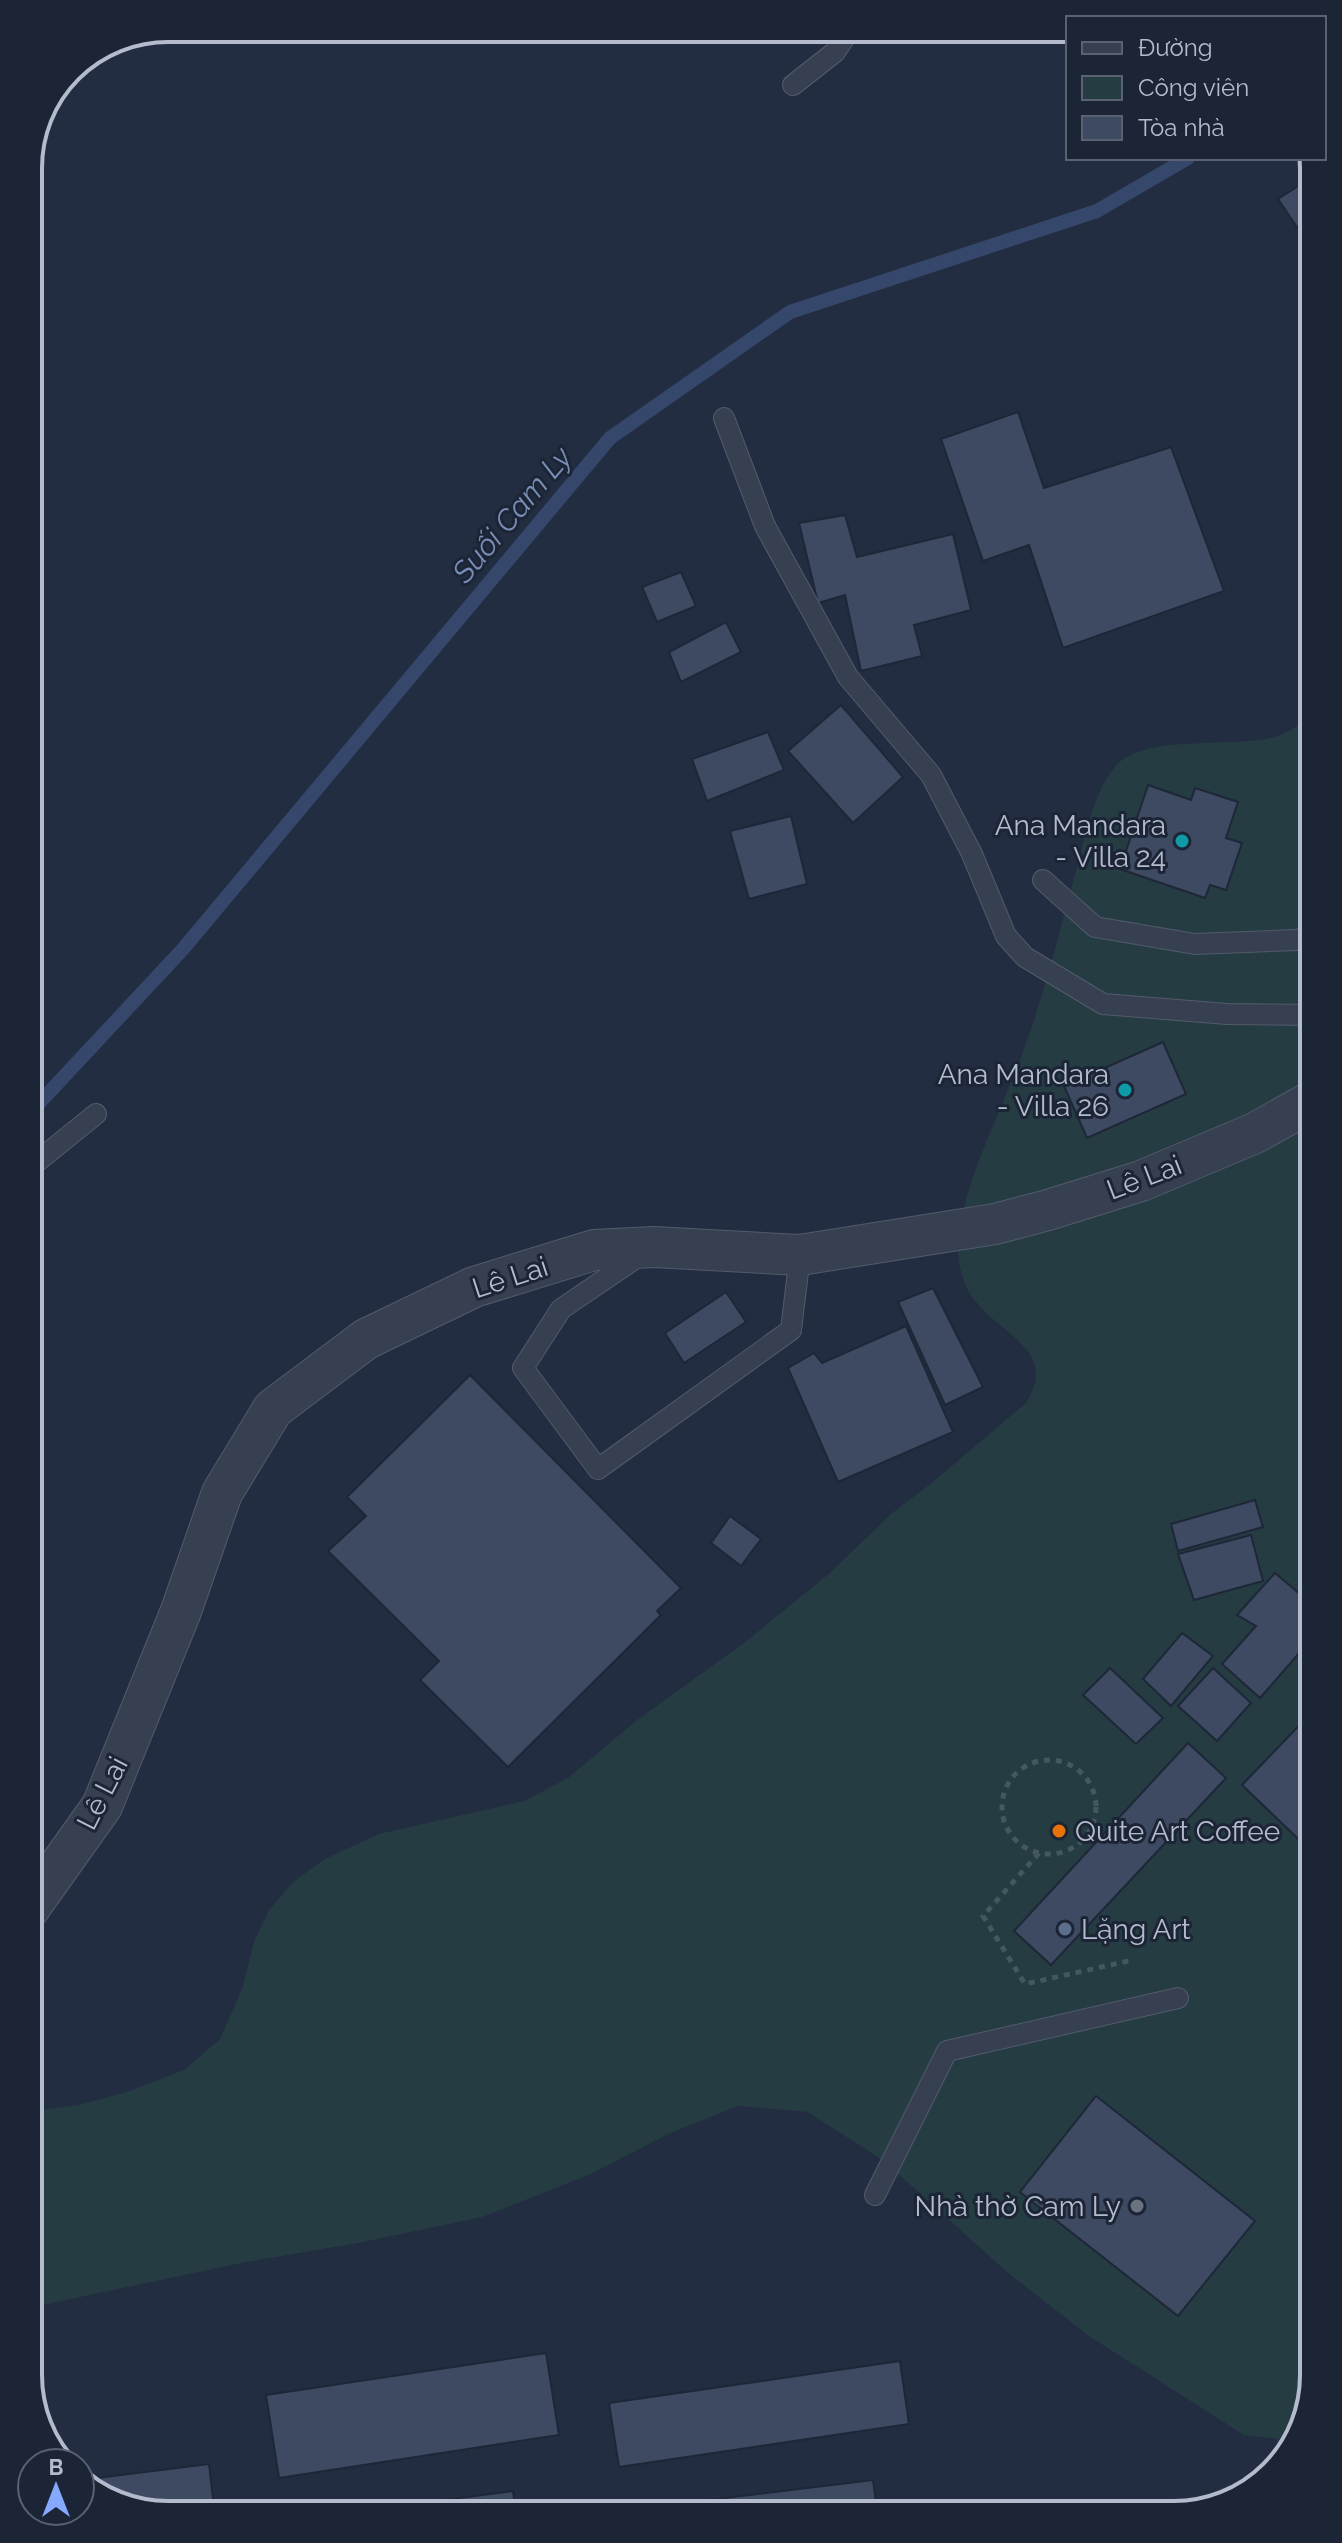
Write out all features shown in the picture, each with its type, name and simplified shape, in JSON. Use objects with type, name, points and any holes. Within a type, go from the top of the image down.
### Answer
[{"type":"street","name":"Lê Lai","points":[[42,1890],[102,1806],[181,1611],[222,1493],[273,1409],[366,1339],[474,1287],[594,1250],[654,1247],[800,1255],[995,1224],[1141,1181],[1255,1133],[1300,1108]]},
{"type":"lane","points":[[793,85],[835,52],[842,42]]},
{"type":"lane","points":[[724,418],[765,526],[848,677],[931,775],[972,854],[1006,936],[1025,957],[1103,1004],[1227,1014],[1300,1015]]},
{"type":"lane","points":[[1043,880],[1095,927],[1195,944],[1300,939]]},
{"type":"lane","points":[[42,1158],[96,1114]]},
{"type":"lane","points":[[654,1247],[561,1309],[523,1368],[598,1469],[791,1330],[800,1255]]},
{"type":"lane","points":[[875,2195],[947,2051],[1178,1998]]},
{"type":"path","points":[[1039,1853],[1024,1847],[1008,1829],[1001,1806],[1004,1790],[1011,1778],[1023,1767],[1051,1759],[1065,1762],[1088,1780],[1096,1808],[1093,1824],[1084,1838],[1071,1848],[1056,1853],[1039,1853],[983,1916],[1025,1984],[1133,1960]]},
{"type":"green space","points":[[1300,724],[1300,2375],[1298,2400],[1282,2440],[1244,2435],[1089,2336],[1007,2272],[884,2161],[808,2112],[738,2106],[668,2134],[591,2174],[482,2217],[42,2305],[42,2110],[79,2105],[127,2092],[184,2070],[220,2039],[242,1989],[254,1942],[269,1910],[294,1881],[325,1859],[379,1834],[524,1801],[568,1778],[636,1721],[744,1643],[830,1573],[891,1514],[1026,1403],[1034,1385],[1036,1370],[1032,1358],[1024,1346],[988,1315],[969,1292],[963,1280],[958,1253],[960,1229],[973,1176],[1040,1003],[1098,796],[1113,769],[1136,753],[1173,745],[1254,741],[1288,732]]},
{"type":"building","points":[[1300,185],[1300,231],[1278,199]]},
{"type":"building","points":[[1018,412],[1044,488],[1171,447],[1224,591],[1063,648],[1029,545],[983,561],[941,439]]},
{"type":"building","points":[[845,515],[857,557],[953,534],[971,610],[914,625],[922,656],[861,671],[845,595],[818,603],[799,523]]},
{"type":"building","points":[[681,572],[696,606],[657,622],[642,587]]},
{"type":"building","points":[[726,622],[741,652],[681,682],[669,652]]},
{"type":"building","points":[[841,705],[903,777],[853,823],[788,751]]},
{"type":"building","points":[[768,732],[784,770],[707,801],[692,759]]},
{"type":"building","name":"Ana Mandara - Villa 24","points":[[1148,785],[1191,800],[1195,788],[1238,802],[1226,838],[1242,843],[1226,890],[1210,885],[1205,898],[1120,869]]},
{"type":"building","points":[[791,816],[807,884],[749,899],[730,831]]},
{"type":"building","name":"Ana Mandara - Villa 26","points":[[1163,1042],[1186,1094],[1087,1138],[1064,1086]]},
{"type":"building","points":[[933,1288],[983,1387],[945,1405],[898,1302]]},
{"type":"building","points":[[726,1292],[746,1322],[684,1363],[665,1333]]},
{"type":"building","points":[[906,1326],[953,1432],[838,1482],[788,1368],[814,1353],[822,1363]]},
{"type":"building","points":[[470,1375],[681,1588],[657,1611],[661,1615],[508,1767],[420,1680],[439,1661],[328,1551],[366,1516],[347,1497]]},
{"type":"building","points":[[1255,1500],[1263,1527],[1178,1551],[1171,1524]]},
{"type":"building","points":[[730,1516],[761,1539],[741,1566],[711,1543]]},
{"type":"building","points":[[1251,1535],[1263,1581],[1194,1600],[1178,1554]]},
{"type":"building","points":[[1275,1573],[1300,1594],[1300,1652],[1260,1698],[1222,1664],[1256,1626],[1237,1615]]},
{"type":"building","points":[[1182,1633],[1213,1656],[1171,1706],[1143,1679]]},
{"type":"building","points":[[1110,1668],[1163,1718],[1136,1744],[1083,1695]]},
{"type":"building","points":[[1213,1668],[1251,1703],[1217,1741],[1178,1706]]},
{"type":"building","points":[[1300,1725],[1300,1841],[1242,1785]]},
{"type":"building","points":[[1188,1743],[1226,1778],[1051,1965],[1014,1931]]},
{"type":"building","name":"Nhà thờ Cam Ly","points":[[1096,2096],[1255,2221],[1178,2316],[1020,2192]]},
{"type":"building","points":[[546,2353],[559,2435],[279,2478],[266,2395]]},
{"type":"building","points":[[900,2361],[909,2424],[619,2467],[609,2403]]},
{"type":"building","points":[[209,2464],[213,2501],[143,2499],[96,2478]]},
{"type":"building","points":[[873,2480],[876,2501],[700,2501]]},
{"type":"building","points":[[513,2491],[514,2501],[436,2501]]},
{"type":"waterway","name":"Suối Cam Ly","points":[[42,1100],[183,949],[610,438],[790,312],[1097,211],[1185,160]]},
{"type":"place","name":"Ana Mandara - Villa 24","points":[[1182,841]]},
{"type":"place","name":"Ana Mandara - Villa 26","points":[[1125,1090]]},
{"type":"place","name":"Quite Art Coffee","points":[[1059,1831]]},
{"type":"place","name":"Lặng Art","points":[[1065,1929]]},
{"type":"place","name":"Nhà thờ Cam Ly","points":[[1137,2206]]}]
